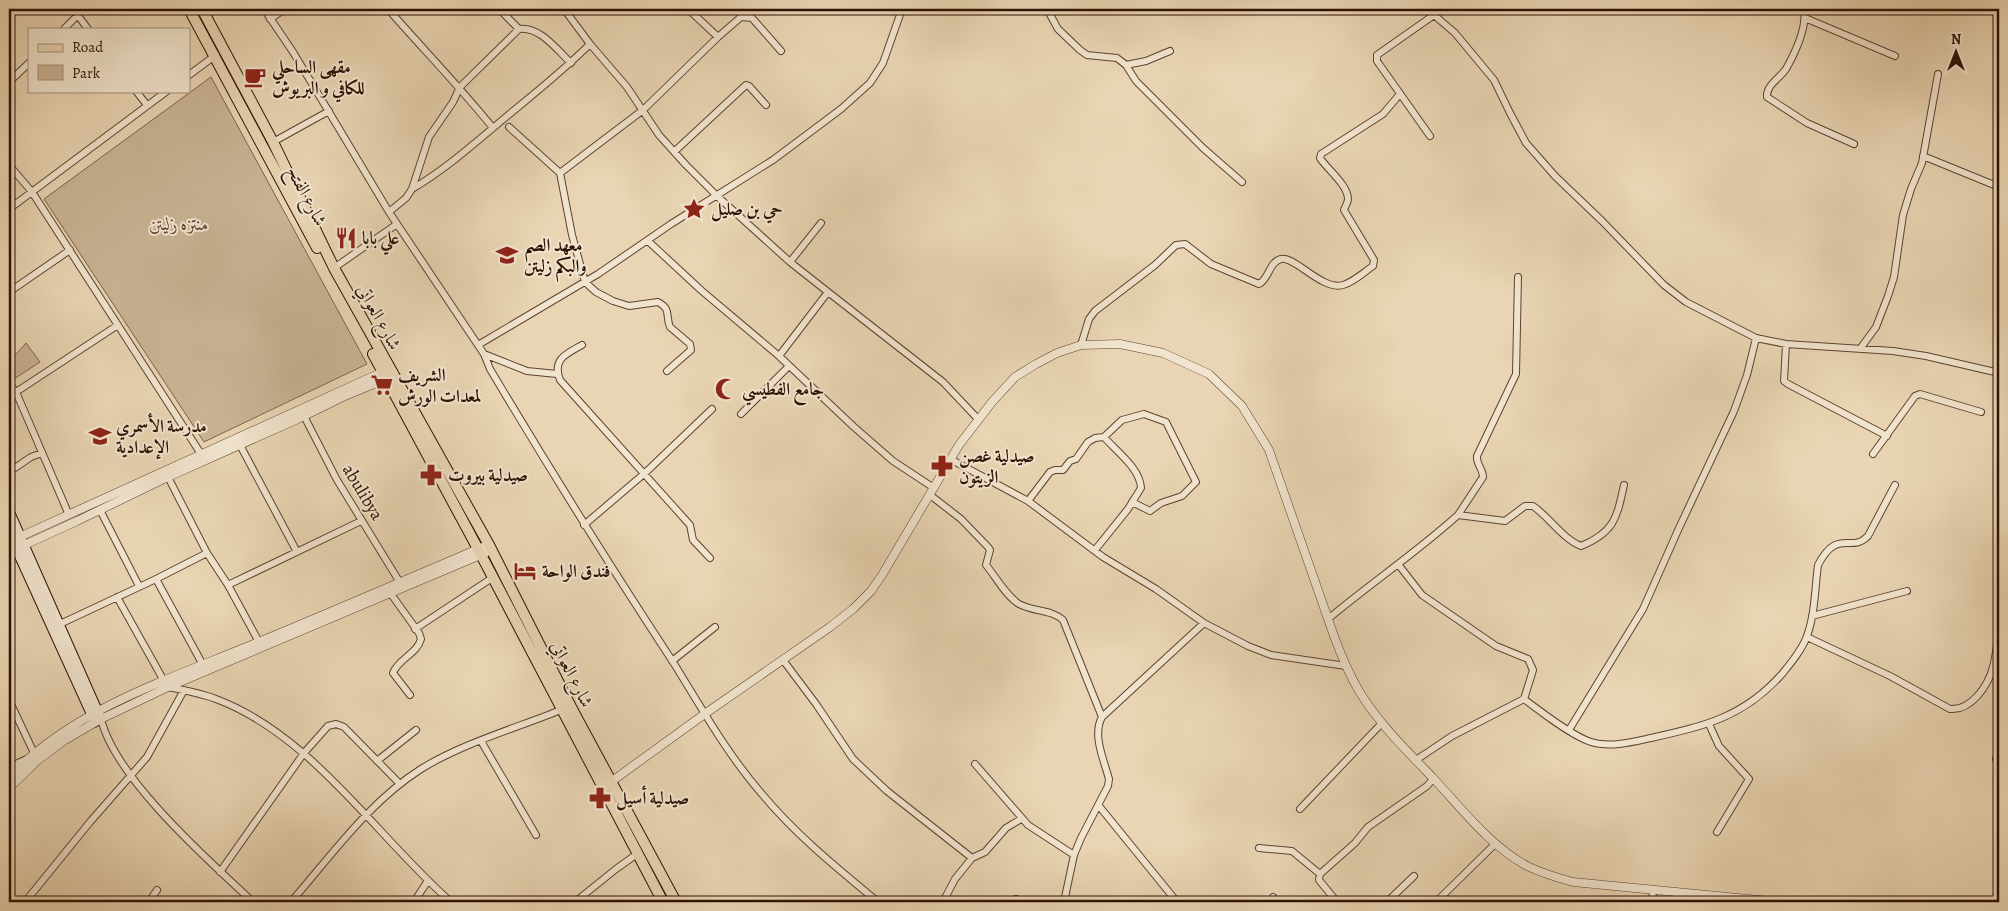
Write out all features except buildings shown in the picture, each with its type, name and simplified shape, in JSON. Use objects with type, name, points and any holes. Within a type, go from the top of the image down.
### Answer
[{"type":"main road","name":"شارع الفتح","points":[[189,9],[388,374],[561,710],[607,785],[637,854],[662,902]]},
{"type":"main road","name":"شارع العواتي","points":[[202,9],[273,142],[388,374],[490,547],[571,707],[607,785],[676,902]]},
{"type":"main road","points":[[9,511],[14,543],[96,716]]},
{"type":"main road","points":[[14,543],[60,624],[96,716]]},
{"type":"street","points":[[73,9],[87,28]]},
{"type":"street","points":[[264,9],[294,52],[389,212],[484,354],[490,369],[584,525],[706,713],[731,755],[761,793],[784,818],[819,853],[878,902]]},
{"type":"street","points":[[270,19],[286,9]]},
{"type":"street","points":[[388,9],[429,56],[460,87],[493,128]]},
{"type":"street","points":[[499,9],[519,29]]},
{"type":"street","points":[[564,9],[627,88],[643,110],[649,123],[716,196],[790,262],[943,382],[978,418]]},
{"type":"street","points":[[688,9],[718,37]]},
{"type":"street","points":[[478,345],[585,282],[773,160],[812,132],[862,91],[883,62],[902,9]]},
{"type":"street","points":[[1048,9],[1058,29],[1080,50],[1087,55],[1117,58],[1126,65],[1136,81],[1203,148],[1242,182]]},
{"type":"street","points":[[1429,9],[1455,33],[1494,80],[1526,143],[1554,176],[1602,221],[1664,285],[1686,302],[1756,338],[1786,344],[1893,351],[1926,356],[1998,372]]},
{"type":"street","points":[[1804,9],[1805,18],[1793,53],[1785,70],[1768,90],[1767,97],[1807,123],[1854,144]]},
{"type":"street","points":[[65,28],[78,15]]},
{"type":"street","points":[[1430,136],[1377,61],[1377,54],[1434,15]]},
{"type":"street","points":[[560,173],[643,110],[738,19],[748,16],[752,18],[781,50]]},
{"type":"street","points":[[1805,18],[1895,56]]},
{"type":"street","points":[[389,212],[406,198],[412,189],[429,137],[453,102],[460,87],[519,29],[531,29],[539,34],[571,63]]},
{"type":"street","points":[[412,189],[427,180],[493,128],[571,63],[590,44]]},
{"type":"street","points":[[1126,65],[1146,61],[1170,51]]},
{"type":"street","points":[[190,74],[216,56]]},
{"type":"street","points":[[9,82],[28,64]]},
{"type":"street","points":[[1860,349],[1876,327],[1894,277],[1902,215],[1911,189],[1920,171],[1938,74]]},
{"type":"street","points":[[675,152],[746,85],[750,86],[766,104]]},
{"type":"street","points":[[137,92],[147,105]]},
{"type":"street","points":[[9,209],[166,92]]},
{"type":"street","points":[[1081,345],[1089,319],[1095,311],[1155,265],[1176,245],[1185,244],[1211,264],[1259,284],[1263,281],[1274,262],[1282,258],[1332,285],[1347,283],[1373,266],[1374,260],[1344,210],[1348,199],[1340,181],[1320,158],[1321,154],[1383,114],[1400,94]]},
{"type":"street","points":[[273,142],[329,111]]},
{"type":"street","points":[[509,127],[560,173],[572,235],[585,282],[596,292],[613,301],[629,306],[658,302],[669,313],[670,327],[688,342],[691,347],[687,355],[667,372]]},
{"type":"street","points":[[1923,156],[1999,187]]},
{"type":"street","points":[[9,165],[32,192],[201,454]]},
{"type":"street","points":[[790,262],[821,223]]},
{"type":"street","points":[[334,268],[397,224]]},
{"type":"street","points":[[648,241],[702,291],[779,356],[893,461],[932,491],[988,547],[990,550],[986,565],[1012,598],[1020,605],[1057,614],[1063,620],[1102,717]]},
{"type":"street","points":[[9,292],[70,250]]},
{"type":"street","points":[[1328,619],[1458,515],[1483,477],[1483,471],[1476,458],[1516,374],[1518,277]]},
{"type":"street","points":[[779,356],[828,292]]},
{"type":"street","points":[[16,392],[118,324]]},
{"type":"street","points":[[1569,730],[1643,609],[1734,412],[1747,375],[1756,338]]},
{"type":"street","points":[[607,785],[853,609],[871,591],[950,459],[978,418],[1015,377],[1057,353],[1081,345],[1120,344],[1163,353],[1209,374],[1242,406],[1269,450],[1328,619],[1346,666],[1359,691],[1382,722],[1495,844],[1526,865],[1547,875],[1574,882],[1779,902]]},
{"type":"street","points":[[1786,344],[1784,381],[1888,436]]},
{"type":"street","points":[[582,345],[558,362],[560,380],[690,525],[693,540],[710,558]]},
{"type":"street","points":[[484,354],[527,371],[558,374]]},
{"type":"street","points":[[741,414],[789,366]]},
{"type":"street","points":[[14,543],[100,510],[168,477],[304,416],[388,374]]},
{"type":"street","points":[[14,543],[69,515],[201,454],[388,374]]},
{"type":"street","points":[[9,383],[16,392],[69,515]]},
{"type":"street","points":[[1873,454],[1888,436],[1915,396],[1920,394],[1981,412]]},
{"type":"street","points":[[584,525],[644,473],[712,409]]},
{"type":"street","points":[[1028,500],[1050,472],[1063,470],[1070,461],[1076,459],[1088,442],[1095,438],[1104,437],[1122,420],[1144,414],[1166,422],[1196,482],[1182,496],[1161,503],[1150,511],[1132,502]]},
{"type":"street","name":"abulibya","points":[[304,416],[337,480],[399,582]]},
{"type":"street","points":[[1095,550],[1141,488],[1139,480],[1127,461],[1116,452],[1104,437]]},
{"type":"street","points":[[240,445],[297,552]]},
{"type":"street","points":[[9,472],[31,457],[42,453]]},
{"type":"street","points":[[950,459],[1028,500],[1095,550],[1204,623],[1248,646],[1271,655],[1346,666]]},
{"type":"street","points":[[168,477],[207,553],[228,585],[259,642]]},
{"type":"street","points":[[1458,515],[1505,521],[1525,506],[1533,506],[1543,513],[1574,543],[1581,546],[1605,532],[1616,519],[1624,485]]},
{"type":"street","points":[[1524,699],[1581,738],[1593,743],[1609,744],[1636,741],[1709,724],[1733,713],[1772,685],[1790,665],[1807,637],[1812,616],[1818,565],[1822,558],[1829,548],[1838,543],[1858,544],[1863,541],[1868,536],[1895,485]]},
{"type":"street","points":[[100,510],[139,586]]},
{"type":"street","points":[[228,585],[361,520]]},
{"type":"street","points":[[166,684],[391,594],[490,547]]},
{"type":"street","points":[[9,767],[31,756],[96,716],[203,665],[399,582],[480,552]]},
{"type":"street","points":[[60,624],[207,553]]},
{"type":"street","points":[[1398,564],[1422,595],[1496,646],[1528,659],[1534,670],[1524,699],[1452,736],[1416,760]]},
{"type":"street","points":[[415,629],[492,578]]},
{"type":"street","points":[[156,579],[203,665]]},
{"type":"street","points":[[1812,616],[1907,591]]},
{"type":"street","points":[[391,594],[420,635],[420,642],[395,668],[393,673],[410,696]]},
{"type":"street","points":[[117,597],[166,684],[217,699],[236,708],[304,753],[367,815],[427,882],[451,902]]},
{"type":"street","points":[[1064,902],[1074,855],[1108,786],[1109,779],[1097,734],[1102,717],[1204,623]]},
{"type":"street","points":[[672,661],[715,627]]},
{"type":"street","points":[[1807,637],[1890,676],[1950,708],[1958,709],[1974,700],[1986,683],[1992,670],[1999,632]]},
{"type":"street","points":[[783,660],[816,704],[853,759],[887,791],[972,858]]},
{"type":"street","points":[[25,902],[90,822],[131,777],[153,747],[184,690]]},
{"type":"street","points":[[9,700],[31,756]]},
{"type":"street","points":[[291,902],[367,815],[400,784],[422,768],[458,750],[561,710]]},
{"type":"street","points":[[96,716],[131,777],[179,830],[220,872],[253,902]]},
{"type":"street","points":[[9,788],[38,760],[96,716]]},
{"type":"street","points":[[1300,810],[1382,722]]},
{"type":"street","points":[[220,872],[304,753],[328,726],[336,724],[344,727],[400,784]]},
{"type":"street","points":[[1709,724],[1719,746],[1749,779],[1717,832]]},
{"type":"street","points":[[377,761],[416,730]]},
{"type":"street","points":[[481,741],[536,835]]},
{"type":"street","points":[[9,777],[31,756]]},
{"type":"street","points":[[1996,759],[1999,766]]},
{"type":"street","points":[[975,764],[1021,819],[1074,855]]},
{"type":"street","points":[[1337,902],[1319,880],[1320,874],[1356,843],[1368,827],[1427,786],[1434,779]]},
{"type":"street","points":[[1099,806],[1177,902]]},
{"type":"street","points":[[943,902],[955,879],[972,858],[985,852],[998,835],[1010,824],[1021,819]]},
{"type":"street","points":[[1436,902],[1495,844]]},
{"type":"street","points":[[1259,848],[1292,851],[1320,874]]},
{"type":"street","points":[[576,902],[616,868],[637,854]]},
{"type":"street","points":[[1386,902],[1414,876]]},
{"type":"street","points":[[414,902],[427,882]]},
{"type":"street","points":[[149,902],[158,890]]},
{"type":"street","points":[[1652,902],[1653,890]]},
{"type":"street","points":[[1994,902],[1999,892]]},
{"type":"green space","name":"منتزه زليتن","points":[[211,77],[367,364],[204,442],[44,199]]},
{"type":"green space","points":[[26,343],[40,362],[11,381],[8,370],[9,365]]},
{"type":"place","name":"مقهى الساحلي للكافي و البريوش","points":[[255,77]]},
{"type":"place","name":"حي بن صليل","points":[[694,209]]},
{"type":"place","name":"علي بابا","points":[[346,238]]},
{"type":"place","name":"معهد الصم والبكم زليتن","points":[[507,255]]},
{"type":"place","name":"الشريف لمعدات الورش","points":[[382,385]]},
{"type":"place","name":"جامع الفطيسي","points":[[726,389]]},
{"type":"place","name":"مدرسة الأسمري الإعدادية","points":[[100,436]]},
{"type":"place","name":"صيدلية غصن الزيتون","points":[[942,466]]},
{"type":"place","name":"صيدلية بيروت","points":[[431,475]]},
{"type":"place","name":"فندق الواحة","points":[[525,571]]},
{"type":"place","name":"صيدلية أسيل","points":[[600,798]]}]
